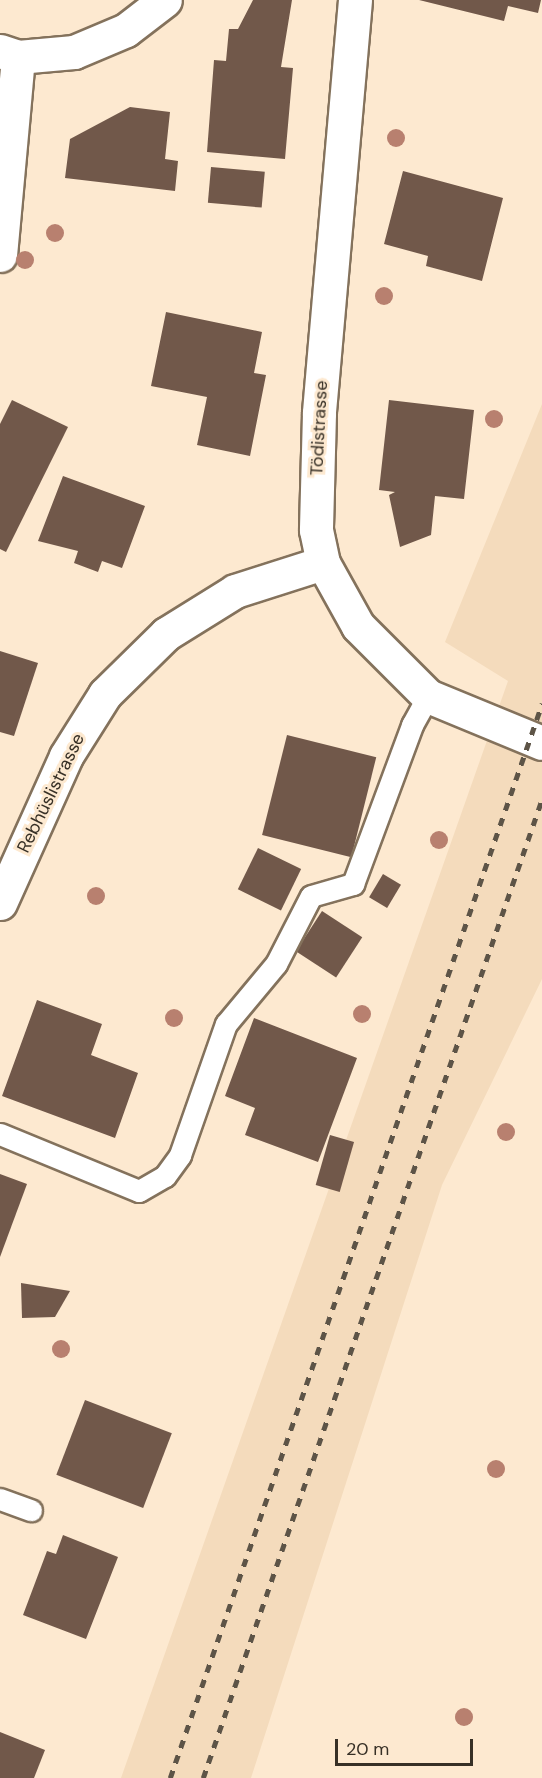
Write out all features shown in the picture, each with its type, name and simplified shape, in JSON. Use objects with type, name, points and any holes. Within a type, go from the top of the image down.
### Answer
[{"type":"street","points":[[0,255],[9,54],[74,52],[126,30],[165,0]]},
{"type":"street","name":"Tödistrasse","points":[[355,0],[319,413],[316,530],[324,563],[358,626],[428,696],[542,743]]},
{"type":"street","name":"Rebhüslistrasse","points":[[0,903],[66,756],[105,694],[166,634],[235,591],[324,563]]},
{"type":"lane","points":[[0,1134],[139,1191],[165,1176],[180,1155],[226,1024],[276,964],[311,896],[353,884],[412,725],[428,696]]},
{"type":"lane","points":[[0,1499],[31,1510]]},
{"type":"shaded area","points":[[542,404],[542,979],[442,1185],[251,1778],[121,1778],[508,681],[445,642]]},
{"type":"building","points":[[253,0],[292,0],[281,67],[293,68],[285,159],[207,152],[214,60],[226,61],[229,29],[238,29]]},
{"type":"building","points":[[419,0],[541,0],[538,13],[508,6],[504,21]]},
{"type":"building","points":[[130,107],[170,112],[165,159],[178,161],[175,191],[65,178],[70,139]]},
{"type":"building","points":[[211,167],[265,172],[262,208],[208,203]]},
{"type":"building","points":[[403,171],[503,198],[482,281],[426,266],[428,256],[384,244]]},
{"type":"building","points":[[166,312],[262,332],[254,373],[266,375],[250,456],[197,445],[207,397],[151,386]]},
{"type":"building","points":[[12,400],[68,427],[6,552],[0,549],[0,424]]},
{"type":"building","points":[[389,400],[474,410],[464,499],[435,496],[431,535],[400,547],[389,495],[395,492],[379,490]]},
{"type":"building","points":[[63,476],[145,506],[122,568],[102,561],[98,572],[74,563],[78,551],[38,541]]},
{"type":"building","points":[[0,651],[38,663],[14,736],[0,732]]},
{"type":"building","points":[[287,735],[376,757],[351,857],[262,835]]},
{"type":"building","points":[[258,848],[301,869],[281,910],[238,889]]},
{"type":"building","points":[[383,874],[401,885],[387,908],[369,897]]},
{"type":"building","points":[[322,911],[362,937],[336,977],[296,951]]},
{"type":"building","points":[[37,1000],[102,1024],[91,1055],[138,1073],[115,1138],[2,1096]]},
{"type":"building","points":[[254,1018],[357,1058],[318,1162],[245,1135],[255,1108],[225,1096]]},
{"type":"building","points":[[330,1135],[354,1142],[340,1192],[316,1185]]},
{"type":"building","points":[[0,1174],[27,1184],[0,1257]]},
{"type":"building","points":[[21,1283],[70,1291],[55,1317],[22,1318]]},
{"type":"building","points":[[85,1400],[172,1433],[143,1508],[56,1475]]},
{"type":"building","points":[[63,1535],[118,1557],[86,1639],[23,1615],[47,1551],[56,1554]]},
{"type":"building","points":[[0,1732],[45,1750],[34,1778],[0,1778]]},
{"type":"railway","points":[[170,1778],[542,704]]},
{"type":"railway","points":[[203,1778],[542,799]]}]
